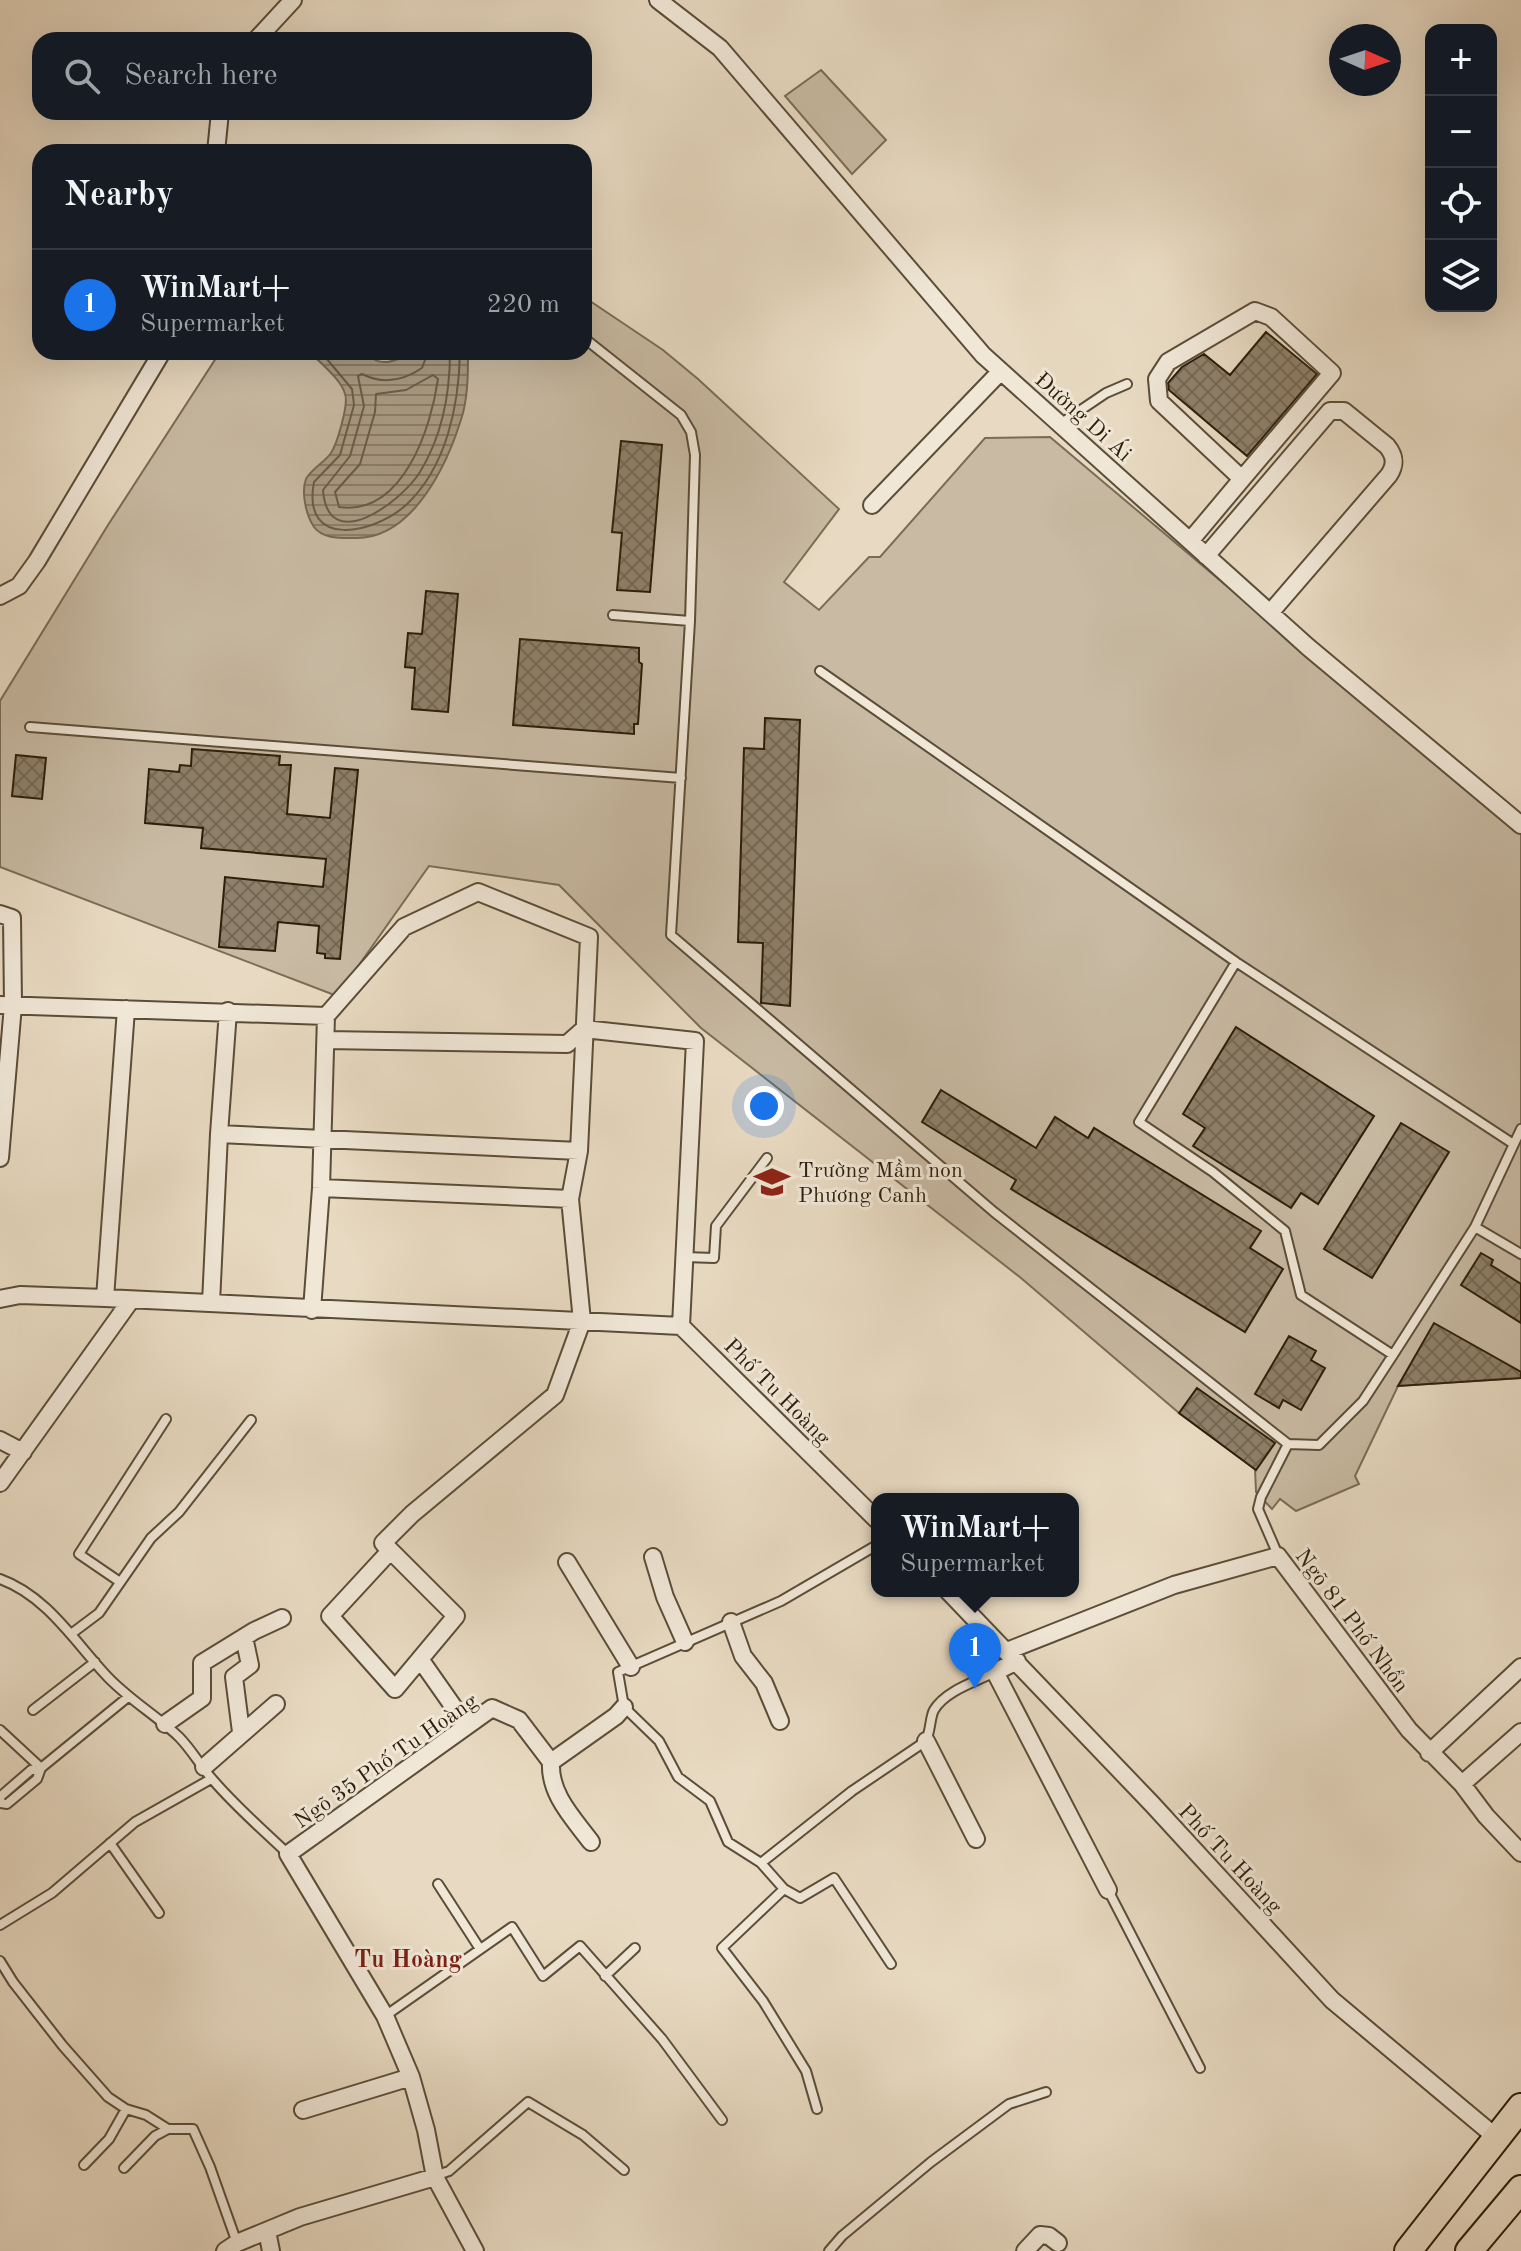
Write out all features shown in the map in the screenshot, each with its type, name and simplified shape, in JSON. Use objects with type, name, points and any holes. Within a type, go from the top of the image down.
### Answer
[{"type":"highway","points":[[1408,2251],[1521,2107]]},
{"type":"highway","points":[[1469,2251],[1521,2189]]},
{"type":"street","points":[[263,32],[293,0]]},
{"type":"street","name":"Đường Di Ái","points":[[658,0],[720,48],[983,355],[1270,613],[1521,825]]},
{"type":"street","points":[[217,144],[219,120]]},
{"type":"street","points":[[1190,541],[1332,373],[1271,317],[1255,311],[1168,362],[1157,379],[1159,401],[1242,479]]},
{"type":"street","points":[[0,596],[19,586],[37,561],[157,360]]},
{"type":"street","points":[[872,505],[1001,371]]},
{"type":"street","points":[[1206,556],[1330,411],[1344,411],[1387,446],[1393,453],[1394,467],[1389,475],[1270,613]]},
{"type":"street","points":[[312,1310],[321,1188],[326,1016],[404,927],[478,892],[589,937],[579,1151],[570,1199],[582,1321],[555,1395],[412,1514],[383,1543],[456,1616],[395,1689],[330,1616],[390,1551]]},
{"type":"street","points":[[0,914],[12,918],[0,1158]]},
{"type":"street","points":[[7,1005],[326,1016]]},
{"type":"street","points":[[105,1298],[126,1009]]},
{"type":"street","points":[[211,1303],[228,1011]]},
{"type":"street","points":[[0,1299],[20,1295],[105,1298],[681,1326],[695,1041],[584,1029],[567,1044],[326,1040]]},
{"type":"street","points":[[219,1134],[579,1151]]},
{"type":"street","points":[[321,1188],[570,1199]]},
{"type":"street","points":[[0,1483],[131,1300]]},
{"type":"street","name":"Phố Tu Hoàng","points":[[681,1326],[871,1514]]},
{"type":"street","points":[[0,1440],[23,1452]]},
{"type":"street","name":"Ngõ 81 Phố Nhổn","points":[[995,1672],[1012,1656],[1174,1585],[1278,1556],[1429,1753],[1462,1784],[1486,1816],[1521,1853]]},
{"type":"street","points":[[653,1557],[665,1597],[685,1642]]},
{"type":"street","points":[[567,1562],[631,1667]]},
{"type":"street","name":"Phố Tu Hoàng","points":[[954,1597],[1332,2000],[1497,2138]]},
{"type":"street","points":[[165,1724],[202,1698],[202,1663],[282,1618]]},
{"type":"street","points":[[731,1622],[743,1656],[764,1683],[780,1721]]},
{"type":"street","points":[[241,1732],[234,1677],[250,1665],[244,1637]]},
{"type":"street","points":[[420,1659],[467,1726]]},
{"type":"street","points":[[1429,1753],[1521,1667]]},
{"type":"street","points":[[995,1672],[1108,1890]]},
{"type":"street","points":[[208,1773],[241,1732],[276,1704]]},
{"type":"street","points":[[591,1842],[560,1801],[550,1774],[551,1762],[624,1707]]},
{"type":"street","name":"Ngõ 35 Phố Tu Hoàng","points":[[288,1854],[492,1708],[519,1720],[551,1762]]},
{"type":"street","points":[[1462,1784],[1521,1732]]},
{"type":"street","points":[[926,1741],[976,1839]]},
{"type":"street","points":[[288,1854],[385,2016],[411,2077],[435,2177],[475,2251]]},
{"type":"street","points":[[303,2110],[411,2077]]},
{"type":"street","points":[[231,2247],[300,2217],[435,2177]]},
{"type":"street","points":[[267,2231],[271,2251]]},
{"type":"street","points":[[1025,2251],[1040,2235],[1049,2236],[1058,2243]]},
{"type":"lane","points":[[592,344],[681,415],[691,432],[695,476],[690,621],[671,935],[994,1212],[1288,1444],[1319,1445],[1363,1401],[1475,1227],[1521,1129]]},
{"type":"lane","points":[[1060,424],[1106,393],[1127,384]]},
{"type":"lane","points":[[613,615],[690,621]]},
{"type":"lane","points":[[820,671],[1236,962],[1512,1143]]},
{"type":"lane","points":[[30,727],[681,778]]},
{"type":"lane","points":[[1236,962],[1139,1122],[1213,1172],[1285,1231],[1301,1295],[1393,1355]]},
{"type":"lane","points":[[685,1257],[714,1258],[716,1226],[767,1158]]},
{"type":"lane","points":[[1475,1227],[1521,1254]]},
{"type":"lane","points":[[120,1582],[79,1554],[166,1419]]},
{"type":"lane","points":[[71,1634],[99,1613],[151,1538],[179,1512],[251,1420]]},
{"type":"lane","points":[[1278,1556],[1258,1509],[1288,1444]]},
{"type":"lane","points":[[871,1548],[781,1601],[618,1672],[624,1707],[659,1741],[678,1777],[710,1801],[728,1842],[761,1863],[784,1889],[800,1898],[834,1878],[891,1964]]},
{"type":"lane","points":[[0,1579],[34,1597],[128,1697],[165,1724],[208,1773],[288,1854]]},
{"type":"lane","points":[[33,1710],[95,1662]]},
{"type":"lane","points":[[761,1863],[852,1791],[926,1741],[932,1729],[932,1713],[944,1698],[995,1672]]},
{"type":"lane","points":[[0,1800],[7,1804],[37,1779],[41,1768],[128,1697]]},
{"type":"lane","points":[[0,1730],[41,1768]]},
{"type":"lane","points":[[0,1925],[52,1893],[135,1822],[208,1773]]},
{"type":"lane","points":[[110,1843],[159,1913]]},
{"type":"lane","points":[[438,1884],[480,1949]]},
{"type":"lane","points":[[784,1889],[722,1948],[763,2001],[806,2071],[817,2109]]},
{"type":"lane","points":[[1108,1890],[1200,2068]]},
{"type":"lane","points":[[385,2016],[512,1927],[543,1976],[580,1946],[662,2039],[722,2120]]},
{"type":"lane","points":[[605,1976],[635,1948]]},
{"type":"lane","points":[[0,1961],[74,2059],[108,2097],[168,2129]]},
{"type":"lane","points":[[829,2251],[842,2236],[931,2162],[1009,2104],[1046,2092]]},
{"type":"lane","points":[[435,2177],[449,2171],[528,2102],[583,2135],[624,2170]]},
{"type":"lane","points":[[84,2165],[109,2139],[126,2109]]},
{"type":"lane","points":[[124,2168],[155,2136],[168,2129],[193,2129],[210,2167],[231,2247]]},
{"type":"shaded area","points":[[821,70],[886,140],[852,174],[785,96]]},
{"type":"shaded area","points":[[592,302],[663,350],[698,379],[839,509],[784,582],[819,610],[869,557],[880,557],[985,438],[1050,437],[1521,834],[1521,1378],[1398,1386],[1355,1476],[1359,1484],[1296,1511],[1280,1499],[1272,1509],[1256,1492],[1255,1469],[1179,1413],[1021,1278],[701,1028],[559,885],[429,866],[337,996],[0,867],[0,701],[108,525],[215,360],[592,360]]},
{"type":"water","points":[[318,360],[468,360],[463,413],[438,474],[411,512],[394,526],[375,535],[354,538],[327,536],[314,527],[309,516],[304,497],[306,479],[333,448],[345,406],[343,388]]},
{"type":"building","points":[[1266,332],[1317,374],[1247,456],[1169,390],[1168,383],[1182,367],[1204,354],[1230,375]]},
{"type":"building","points":[[621,441],[662,445],[650,592],[617,590],[622,533],[612,532]]},
{"type":"building","points":[[426,591],[458,594],[448,712],[412,709],[415,668],[405,667],[408,633],[422,634]]},
{"type":"building","points":[[520,639],[639,648],[639,662],[642,664],[638,724],[634,724],[634,734],[513,725]]},
{"type":"building","points":[[765,718],[800,720],[790,1006],[761,1003],[763,943],[738,942],[744,748],[764,749]]},
{"type":"building","points":[[192,749],[280,756],[279,765],[291,765],[287,814],[330,818],[335,768],[358,770],[340,959],[325,958],[325,954],[317,953],[319,926],[278,922],[275,951],[219,947],[225,877],[323,887],[326,859],[201,848],[203,828],[145,823],[149,769],[179,772],[180,765],[191,766]]},
{"type":"building","points":[[16,755],[46,758],[42,799],[12,796]]},
{"type":"building","points":[[1236,1027],[1374,1116],[1318,1204],[1301,1193],[1291,1208],[1193,1146],[1205,1128],[1183,1114]]},
{"type":"building","points":[[941,1090],[1036,1148],[1055,1117],[1088,1138],[1094,1128],[1261,1231],[1250,1248],[1283,1269],[1245,1332],[1011,1189],[1016,1180],[922,1122]]},
{"type":"building","points":[[1401,1123],[1449,1152],[1372,1278],[1324,1249]]},
{"type":"building","points":[[1481,1253],[1493,1260],[1491,1265],[1521,1284],[1521,1323],[1461,1285]]},
{"type":"building","points":[[1434,1323],[1521,1372],[1521,1378],[1398,1386]]},
{"type":"building","points":[[1289,1336],[1316,1351],[1311,1360],[1325,1368],[1301,1410],[1283,1400],[1279,1408],[1255,1394]]},
{"type":"building","points":[[1197,1388],[1275,1443],[1256,1470],[1179,1413]]},
{"type":"place","name":"Trường Mầm non Phương Canh","points":[[772,1182]]},
{"type":"place","name":"WinMart+","points":[[975,1689]]},
{"type":"district","name":"Tu Hoàng","points":[[408,1959]]}]
